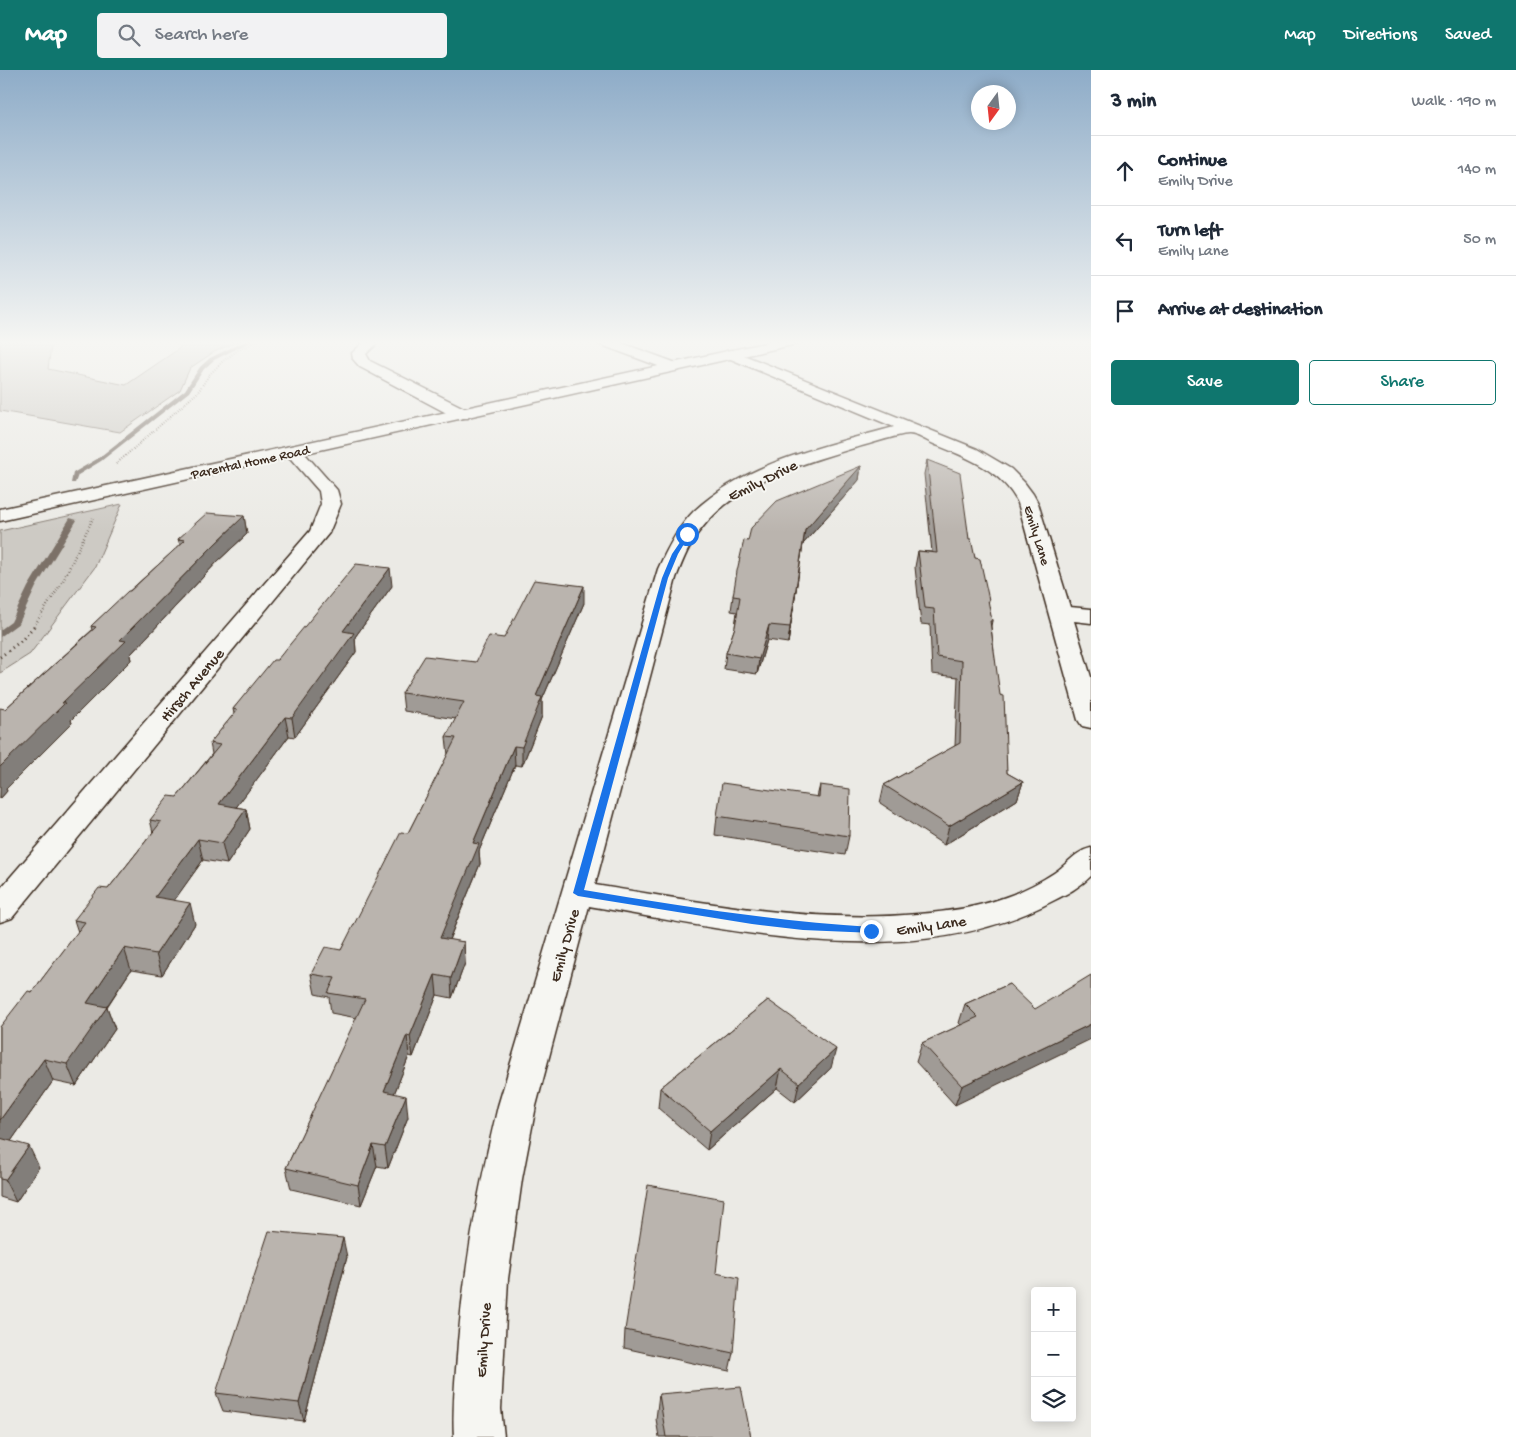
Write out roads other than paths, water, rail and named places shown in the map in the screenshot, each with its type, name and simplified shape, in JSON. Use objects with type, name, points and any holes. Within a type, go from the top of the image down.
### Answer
[{"type":"street","points":[[444,405],[462,414]]},
{"type":"street","name":"Parental Home Road","points":[[0,515],[504,405]]},
{"type":"street","name":"Emily Lane","points":[[854,405],[977,456],[1005,472],[1017,483],[1028,502],[1091,720]]},
{"type":"street","name":"Emily Drive","points":[[479,1437],[477,1409],[486,1279],[500,1179],[517,1106],[665,578],[675,554],[687,534],[702,516],[722,498],[744,484],[809,457],[910,428]]},
{"type":"street","name":"Hirsch Avenue","points":[[0,910],[319,533],[332,504],[328,490],[293,451]]},
{"type":"street","points":[[1061,613],[1091,616]]},
{"type":"street","name":"Emily Lane","points":[[578,893],[752,921],[803,927],[871,931],[926,927],[981,916],[1024,903],[1064,882],[1091,858]]},
{"type":"waterway","points":[[73,482],[75,474],[99,460],[169,405]]},
{"type":"waterway","points":[[0,634],[15,623],[32,587],[73,520]]}]
